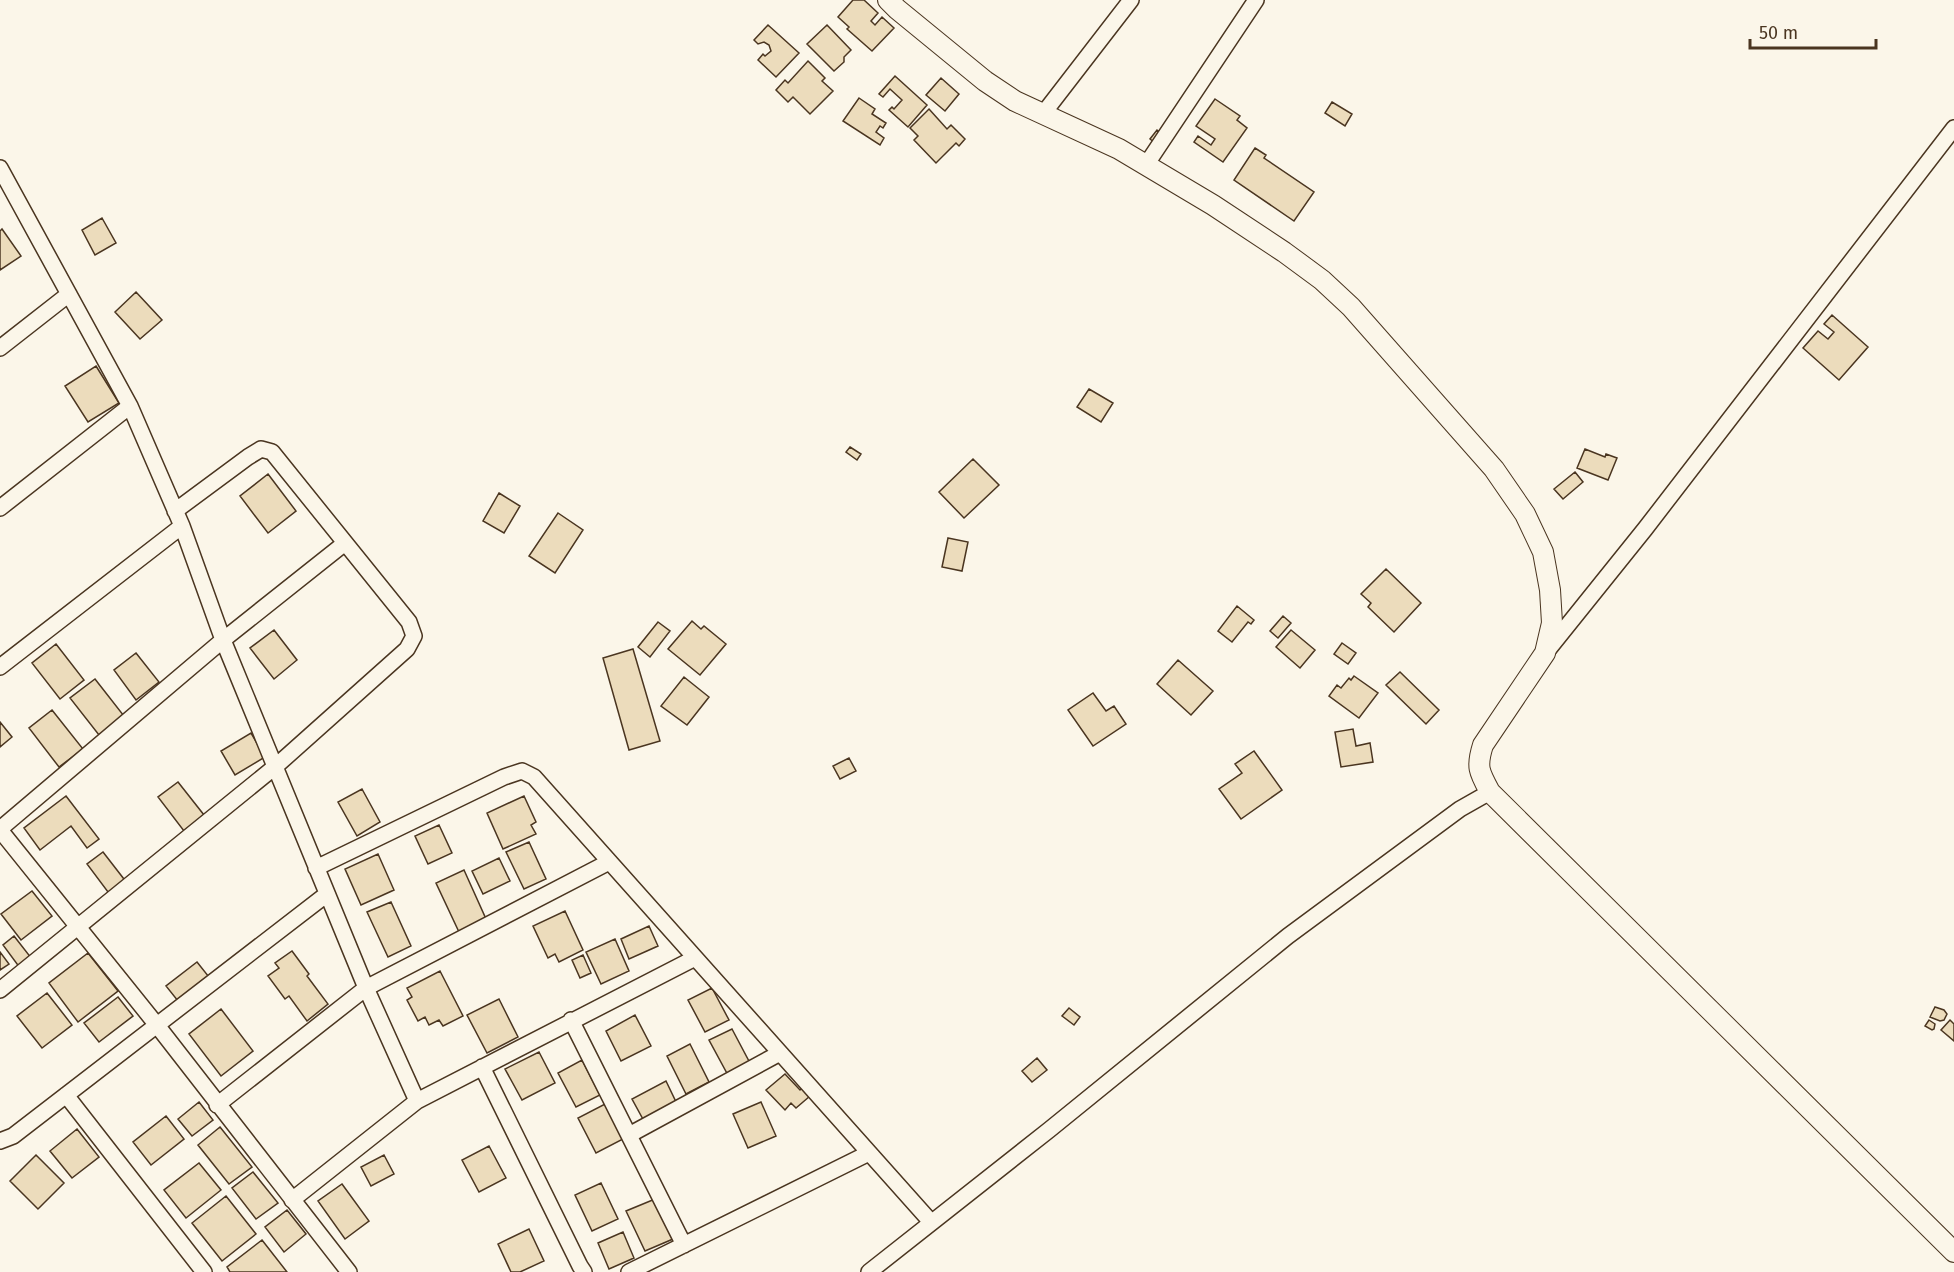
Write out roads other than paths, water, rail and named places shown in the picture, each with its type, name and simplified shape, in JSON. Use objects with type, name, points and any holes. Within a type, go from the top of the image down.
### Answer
[{"type":"street","points":[[888,0],[985,81],[1014,101],[1119,149],[1213,205],[1322,280],[1351,307],[1494,469],[1525,514],[1543,552],[1550,590],[1552,623],[1545,653]]},
{"type":"street","points":[[1043,114],[1131,0]]},
{"type":"street","points":[[1146,165],[1256,0]]},
{"type":"street","points":[[1954,128],[1645,529],[1545,653],[1483,745],[1478,760],[1481,776],[1490,792],[1954,1252]]},
{"type":"street","points":[[0,168],[4,187],[69,294],[130,406],[182,526],[224,640],[316,868],[366,988],[417,1101]]},
{"type":"street","points":[[0,348],[69,294]]},
{"type":"street","points":[[0,507],[130,406]]},
{"type":"street","points":[[0,990],[276,766],[407,649],[414,636],[409,622],[272,452],[261,449],[175,511]]},
{"type":"street","points":[[0,667],[182,526]]},
{"type":"street","points":[[345,543],[224,640],[0,830],[156,1024],[349,1272]]},
{"type":"street","points":[[316,868],[504,777],[522,771],[534,777],[931,1222]]},
{"type":"street","points":[[868,1272],[1049,1130],[1288,936],[1460,809],[1490,792]]},
{"type":"street","points":[[217,1105],[366,988],[609,862]]},
{"type":"street","points":[[0,1141],[13,1136],[327,894]]},
{"type":"street","points":[[292,1200],[417,1101],[695,958]]},
{"type":"street","points":[[571,1020],[684,1245]]},
{"type":"street","points":[[629,1135],[780,1053]]},
{"type":"street","points":[[482,1067],[585,1272]]},
{"type":"street","points":[[66,1095],[204,1272]]},
{"type":"street","points":[[629,1272],[869,1153]]}]
